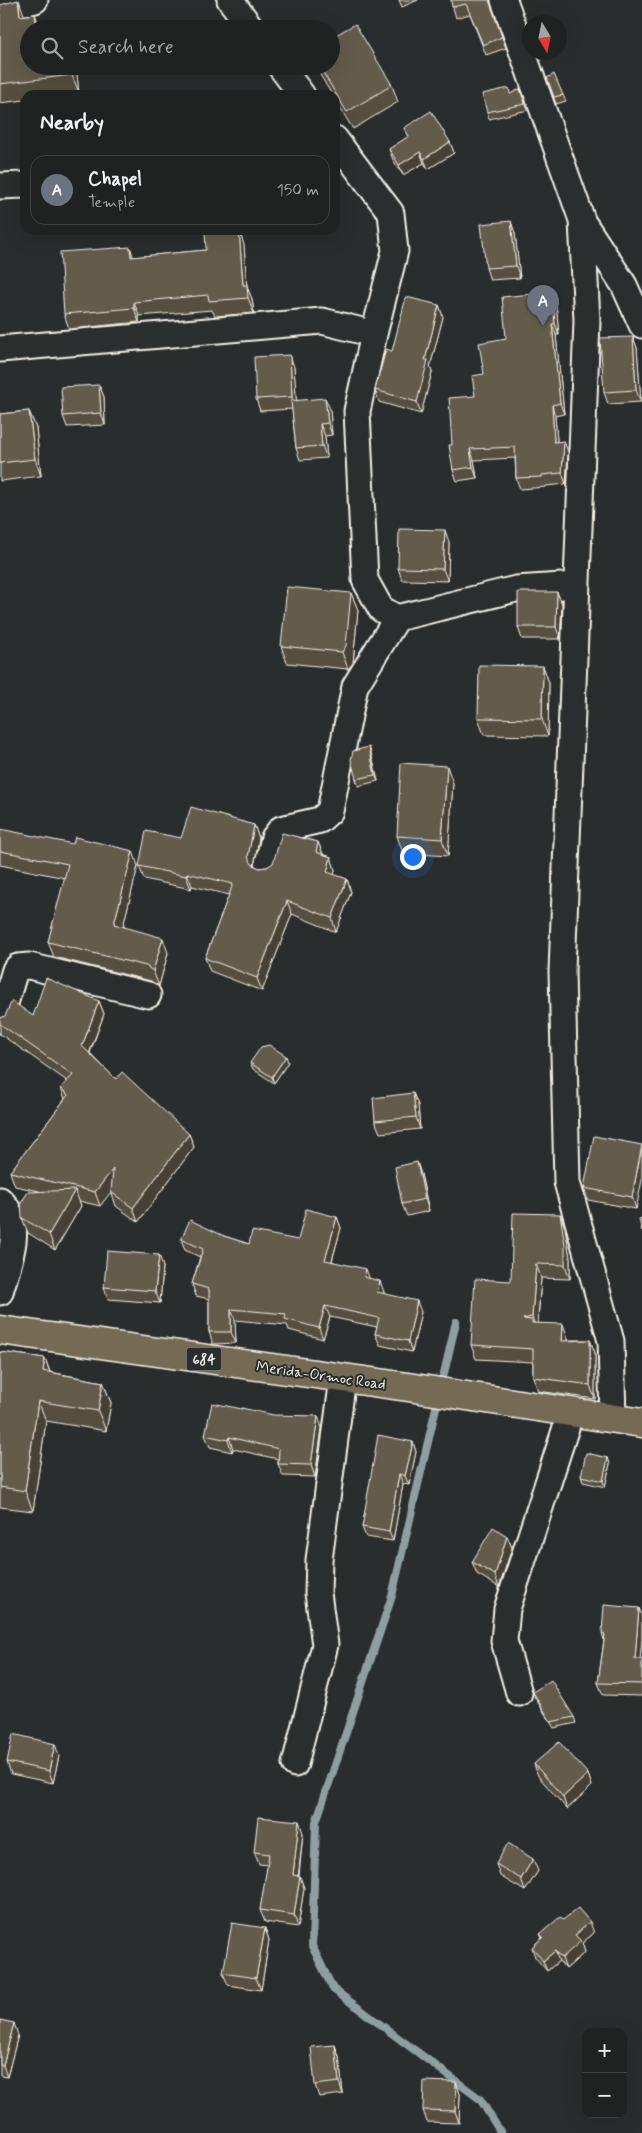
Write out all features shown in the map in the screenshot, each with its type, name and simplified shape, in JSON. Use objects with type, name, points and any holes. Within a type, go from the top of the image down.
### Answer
[{"type":"highway","name":"Merida-Ormoc Road","points":[[0,1330],[408,1387],[642,1423]]},
{"type":"street","points":[[0,10],[36,0]]},
{"type":"street","points":[[230,0],[245,20]]},
{"type":"street","points":[[504,0],[582,220],[624,284],[642,325]]},
{"type":"street","points":[[287,75],[298,90]]},
{"type":"street","points":[[344,163],[391,213],[396,251],[374,334],[357,411],[365,580],[381,609],[397,618],[516,589],[577,585]]},
{"type":"street","points":[[0,186],[20,185]]},
{"type":"street","points":[[582,220],[587,321],[562,971],[567,1182],[612,1341],[613,1419]]},
{"type":"street","points":[[0,349],[322,321],[374,334]]},
{"type":"street","points":[[267,867],[274,838],[282,828],[320,820],[330,811],[355,686],[397,618]]},
{"type":"street","points":[[0,1020],[15,970],[18,966],[29,966],[148,995]]},
{"type":"street","points":[[0,1200],[14,1221],[14,1242],[0,1292]]},
{"type":"street","points":[[295,1764],[325,1644],[318,1593],[319,1560],[342,1378]]},
{"type":"street","points":[[519,1693],[504,1641],[508,1609],[571,1412]]},
{"type":"building","points":[[18,0],[20,16],[35,14],[36,20],[20,20],[20,75],[72,75],[0,84],[0,5]]},
{"type":"building","points":[[451,0],[489,0],[502,37],[483,45],[466,4],[452,7]]},
{"type":"building","points":[[355,24],[392,85],[347,112],[340,100],[340,90],[334,90],[324,75],[340,75],[340,33]]},
{"type":"building","points":[[554,74],[563,95],[554,97],[547,78]]},
{"type":"building","points":[[509,88],[510,94],[520,89],[525,104],[487,112],[482,94]]},
{"type":"building","points":[[431,111],[450,142],[424,159],[420,152],[399,165],[389,149],[409,136],[404,128]]},
{"type":"building","points":[[511,221],[516,266],[486,268],[481,224]]},
{"type":"building","points":[[205,235],[239,235],[243,285],[247,285],[248,298],[209,301],[208,295],[134,302],[134,308],[64,314],[60,252],[130,247],[131,257],[206,250]]},
{"type":"building","points":[[552,292],[555,324],[552,324],[560,403],[552,405],[554,442],[564,441],[562,473],[542,475],[542,477],[516,478],[515,447],[470,449],[473,467],[453,470],[449,445],[452,445],[449,398],[475,396],[472,376],[484,374],[479,343],[506,338],[502,297]]},
{"type":"building","points":[[406,297],[439,305],[417,402],[375,390],[386,349],[392,351]]},
{"type":"building","points":[[633,337],[636,390],[604,392],[600,338]]},
{"type":"building","points":[[290,355],[292,397],[256,399],[254,357]]},
{"type":"building","points":[[99,385],[101,413],[63,416],[61,387]]},
{"type":"building","points":[[325,398],[328,423],[320,424],[322,446],[296,448],[291,401]]},
{"type":"building","points":[[29,411],[35,459],[0,463],[0,414]]},
{"type":"building","points":[[399,529],[445,530],[443,569],[398,568]]},
{"type":"building","points":[[287,587],[351,593],[346,646],[342,652],[281,646]]},
{"type":"building","points":[[518,592],[557,592],[556,627],[518,627]]},
{"type":"building","points":[[479,665],[543,666],[542,719],[478,718]]},
{"type":"building","points":[[369,747],[375,775],[356,779],[351,760],[353,751]]},
{"type":"building","points":[[401,763],[447,766],[442,839],[397,836]]},
{"type":"building","points":[[191,807],[254,825],[248,857],[252,864],[259,868],[267,867],[273,863],[282,833],[318,842],[316,852],[331,857],[327,872],[347,879],[332,918],[287,901],[257,978],[205,958],[233,884],[187,873],[186,876],[139,866],[146,831],[181,838]]},
{"type":"building","points":[[0,829],[73,844],[75,837],[133,851],[114,924],[163,938],[153,971],[146,966],[48,942],[68,864],[0,851]]},
{"type":"building","points":[[46,978],[99,1001],[82,1046],[116,1079],[122,1072],[189,1134],[133,1208],[111,1192],[113,1169],[95,1192],[10,1172],[68,1095],[61,1088],[73,1075],[0,1024],[0,1018],[5,1016],[12,1001],[33,1016]]},
{"type":"building","points":[[269,1045],[286,1056],[272,1077],[250,1063],[261,1047]]},
{"type":"building","points":[[413,1093],[416,1117],[375,1121],[373,1098]]},
{"type":"building","points":[[594,1136],[642,1145],[632,1197],[584,1188]]},
{"type":"building","points":[[417,1162],[425,1199],[402,1204],[395,1167]]},
{"type":"building","points":[[75,1190],[49,1234],[22,1218],[21,1203],[28,1192]]},
{"type":"building","points":[[306,1209],[337,1217],[325,1260],[366,1269],[364,1277],[380,1281],[377,1292],[417,1301],[408,1341],[375,1334],[379,1318],[325,1306],[319,1328],[285,1319],[286,1314],[231,1309],[231,1332],[209,1332],[209,1289],[192,1284],[203,1249],[181,1239],[190,1220],[224,1236],[249,1244],[252,1231],[298,1240]]},
{"type":"building","points":[[513,1213],[560,1214],[565,1245],[565,1265],[536,1264],[532,1317],[523,1319],[532,1320],[532,1323],[563,1324],[562,1341],[590,1340],[590,1385],[533,1377],[533,1349],[471,1345],[475,1279],[511,1281]]},
{"type":"building","points":[[642,1218],[642,1232],[639,1219]]},
{"type":"building","points":[[107,1251],[159,1255],[155,1291],[104,1287]]},
{"type":"building","points":[[0,1352],[45,1358],[43,1371],[103,1382],[98,1411],[38,1401],[25,1491],[0,1487]]},
{"type":"building","points":[[212,1403],[273,1415],[318,1416],[311,1465],[278,1464],[279,1449],[229,1437],[228,1440],[205,1435]]},
{"type":"building","points":[[378,1435],[413,1442],[405,1476],[399,1474],[389,1532],[362,1527]]},
{"type":"building","points":[[586,1453],[608,1458],[603,1481],[581,1476]]},
{"type":"building","points":[[493,1527],[507,1536],[495,1575],[472,1562]]},
{"type":"building","points":[[604,1605],[639,1608],[635,1659],[642,1659],[642,1684],[598,1683],[605,1634],[602,1633]]},
{"type":"building","points":[[551,1680],[574,1717],[551,1722],[533,1692]]},
{"type":"building","points":[[13,1734],[55,1744],[49,1771],[7,1762]]},
{"type":"building","points":[[559,1742],[588,1774],[563,1797],[534,1764]]},
{"type":"building","points":[[258,1817],[299,1821],[293,1875],[300,1876],[294,1915],[260,1910],[269,1854],[254,1852]]},
{"type":"building","points":[[508,1843],[533,1859],[521,1879],[496,1864]]},
{"type":"building","points":[[578,1908],[590,1922],[575,1935],[581,1941],[562,1958],[555,1951],[543,1961],[532,1947],[543,1937],[540,1934],[560,1917],[563,1920]]},
{"type":"building","points":[[232,1923],[265,1928],[256,1978],[223,1973]]},
{"type":"building","points":[[0,2020],[14,2023],[3,2065],[0,2065]]},
{"type":"building","points":[[335,2045],[339,2082],[315,2085],[311,2047]]},
{"type":"building","points":[[424,2081],[456,2082],[455,2111],[423,2110]]},
{"type":"waterway","points":[[456,1322],[392,1596],[316,1822],[312,1946],[333,1989],[480,2099],[501,2133]]},
{"type":"place","name":"Chapel","points":[[543,326]]}]
